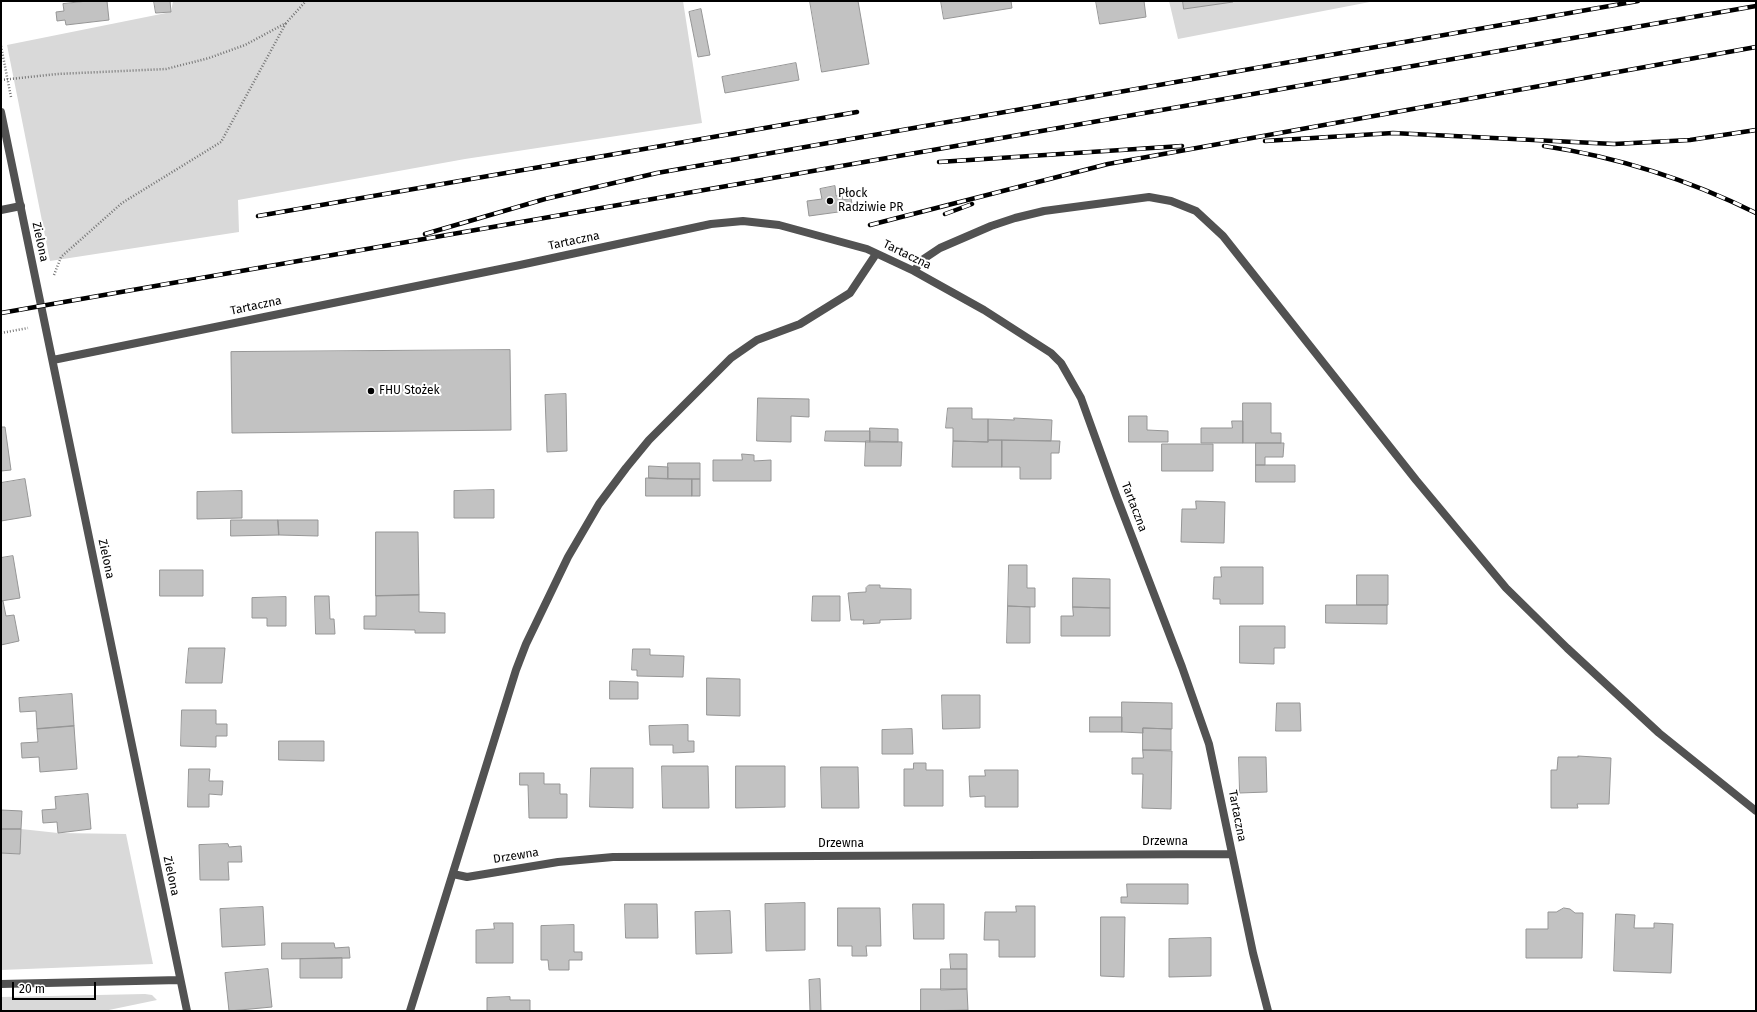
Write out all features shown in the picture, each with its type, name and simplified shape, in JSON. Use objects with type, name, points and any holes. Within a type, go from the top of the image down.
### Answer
[{"type":"street","name":"Zielona","points":[[1,112],[187,1011]]},
{"type":"street","points":[[914,271],[922,260],[940,248],[991,226],[1044,211],[1149,197],[1171,201],[1196,211],[1223,236],[1416,480],[1506,588],[1567,648],[1659,733],[1756,811]]},
{"type":"street","points":[[1,210],[21,206]]},
{"type":"street","name":"Tartaczna","points":[[53,360],[520,265],[711,224],[743,221],[779,225],[867,249],[914,271],[984,310],[1051,352],[1072,381],[1081,398],[1200,717],[1214,765],[1252,953],[1268,1011]]},
{"type":"street","points":[[410,1011],[507,694],[526,644],[568,557],[599,504],[649,440],[731,358],[757,340],[800,324],[850,293],[876,254]]},
{"type":"street","name":"Drzewna","points":[[453,874],[467,877],[558,862],[613,856],[1232,854]]},
{"type":"street","points":[[1,984],[180,980]]},
{"type":"path","points":[[38,289],[50,286],[61,257],[122,203],[221,142],[286,23],[306,1]]},
{"type":"path","points":[[1,80],[57,74],[166,68],[209,58],[245,45],[286,23]]},
{"type":"path","points":[[1,333],[45,325]]},
{"type":"shaded area","points":[[173,1],[683,1],[702,123],[465,159],[238,200],[239,232],[50,261],[7,45],[171,12]]},
{"type":"shaded area","points":[[1169,1],[1375,1],[1178,39]]},
{"type":"shaded area","points":[[21,829],[58,833],[126,834],[153,964],[1,970],[1,853],[20,854]]},
{"type":"shaded area","points":[[152,995],[157,1000],[104,1011],[1,1011],[1,997]]},
{"type":"building","points":[[88,1],[107,1],[109,20],[66,25],[65,20],[57,21],[56,12],[64,11],[63,4]]},
{"type":"building","points":[[154,1],[170,1],[171,12],[156,13]]},
{"type":"building","points":[[810,1],[858,1],[869,64],[822,72]]},
{"type":"building","points":[[941,1],[1011,1],[1012,8],[944,19]]},
{"type":"building","points":[[1096,1],[1144,1],[1146,17],[1100,24]]},
{"type":"building","points":[[1183,1],[1233,1],[1233,2],[1184,9]]},
{"type":"building","points":[[701,9],[710,55],[698,57],[689,12]]},
{"type":"building","points":[[796,63],[799,80],[725,93],[722,77]]},
{"type":"building","name":"Płock Radziwie PR","points":[[835,186],[836,196],[842,195],[843,200],[851,198],[853,210],[809,216],[807,201],[822,199],[820,189]]},
{"type":"building","name":"FHU Stożek","points":[[510,350],[511,430],[232,433],[231,352]]},
{"type":"building","points":[[566,394],[567,451],[547,452],[545,395]]},
{"type":"building","points":[[758,398],[809,399],[809,417],[791,416],[791,442],[757,441]]},
{"type":"building","points":[[1243,403],[1271,403],[1271,433],[1281,433],[1281,443],[1243,443]]},
{"type":"building","points":[[948,408],[972,408],[972,419],[988,419],[988,442],[953,441],[953,428],[946,428]]},
{"type":"building","points":[[1129,416],[1147,416],[1147,430],[1168,431],[1168,442],[1129,442]]},
{"type":"building","points":[[1014,418],[1052,420],[1051,441],[988,440],[988,419],[1014,420]]},
{"type":"building","points":[[1232,421],[1243,421],[1243,443],[1201,443],[1201,428],[1232,428]]},
{"type":"building","points":[[1,427],[5,427],[11,470],[1,471]]},
{"type":"building","points":[[870,428],[898,429],[898,442],[870,442]]},
{"type":"building","points":[[826,431],[870,431],[870,442],[825,441]]},
{"type":"building","points":[[988,440],[1002,440],[1002,467],[952,467],[953,441],[988,442]]},
{"type":"building","points":[[1002,440],[1060,441],[1059,453],[1051,453],[1051,479],[1020,479],[1020,467],[1002,467]]},
{"type":"building","points":[[866,441],[902,442],[901,466],[865,466]]},
{"type":"building","points":[[1256,443],[1284,443],[1283,457],[1265,457],[1265,465],[1256,465]]},
{"type":"building","points":[[1162,444],[1213,444],[1213,471],[1162,471]]},
{"type":"building","points":[[742,454],[754,455],[754,461],[771,460],[771,481],[713,481],[713,460],[742,460]]},
{"type":"building","points":[[668,463],[700,463],[700,479],[668,479]]},
{"type":"building","points":[[1256,465],[1295,465],[1295,482],[1256,482]]},
{"type":"building","points":[[649,466],[668,467],[668,479],[649,478]]},
{"type":"building","points":[[646,478],[692,479],[692,496],[646,496]]},
{"type":"building","points":[[25,479],[31,516],[1,521],[1,483]]},
{"type":"building","points":[[692,479],[700,479],[700,496],[692,496]]},
{"type":"building","points":[[494,490],[494,518],[454,518],[454,491]]},
{"type":"building","points":[[242,491],[242,518],[197,519],[197,492]]},
{"type":"building","points":[[1196,501],[1225,502],[1224,543],[1181,542],[1182,509],[1196,509]]},
{"type":"building","points":[[231,520],[278,520],[279,535],[231,536]]},
{"type":"building","points":[[278,520],[318,520],[318,536],[279,535]]},
{"type":"building","points":[[376,532],[418,532],[419,595],[376,596]]},
{"type":"building","points":[[13,556],[20,598],[1,601],[1,558]]},
{"type":"building","points":[[1009,565],[1027,565],[1027,588],[1035,588],[1035,607],[1008,606]]},
{"type":"building","points":[[1221,567],[1263,567],[1263,604],[1220,604],[1220,599],[1213,599],[1214,577],[1221,577]]},
{"type":"building","points":[[160,570],[203,570],[203,596],[160,596]]},
{"type":"building","points":[[1357,575],[1388,575],[1388,605],[1357,605]]},
{"type":"building","points":[[1073,578],[1110,579],[1110,608],[1073,607]]},
{"type":"building","points":[[869,585],[880,585],[880,588],[911,589],[911,619],[880,620],[880,623],[863,624],[864,620],[851,620],[848,593],[866,592],[866,588]]},
{"type":"building","points":[[419,595],[419,612],[445,613],[445,633],[415,633],[415,630],[364,629],[364,616],[376,616],[376,596]]},
{"type":"building","points":[[315,596],[329,596],[330,619],[334,619],[335,634],[316,634]]},
{"type":"building","points":[[813,596],[840,596],[840,621],[812,621]]},
{"type":"building","points":[[286,597],[286,626],[267,626],[267,618],[252,618],[252,598]]},
{"type":"building","points":[[1,601],[3,601],[6,616],[14,615],[19,641],[1,645]]},
{"type":"building","points":[[1326,605],[1387,605],[1387,624],[1326,623]]},
{"type":"building","points":[[1008,606],[1030,607],[1030,643],[1007,643]]},
{"type":"building","points":[[1073,607],[1110,608],[1110,636],[1061,636],[1061,616],[1073,616]]},
{"type":"building","points":[[1240,626],[1285,626],[1285,648],[1274,648],[1274,664],[1240,663]]},
{"type":"building","points":[[189,648],[225,648],[222,683],[186,683]]},
{"type":"building","points":[[633,649],[650,649],[650,655],[684,656],[683,677],[637,676],[637,670],[632,670]]},
{"type":"building","points":[[707,678],[740,679],[740,716],[707,715]]},
{"type":"building","points":[[610,681],[638,682],[638,699],[610,699]]},
{"type":"building","points":[[72,694],[74,726],[37,729],[36,711],[20,712],[19,698]]},
{"type":"building","points":[[942,695],[980,695],[980,728],[943,729]]},
{"type":"building","points":[[1122,702],[1172,703],[1172,729],[1143,728],[1143,733],[1122,732]]},
{"type":"building","points":[[1277,703],[1300,703],[1301,731],[1276,731]]},
{"type":"building","points":[[182,710],[216,710],[216,724],[227,724],[227,736],[216,736],[216,747],[181,746]]},
{"type":"building","points":[[1090,717],[1122,717],[1122,732],[1090,732]]},
{"type":"building","points":[[688,725],[688,741],[694,741],[694,752],[673,753],[673,745],[650,745],[649,726]]},
{"type":"building","points":[[74,726],[77,769],[40,772],[39,757],[22,758],[21,743],[38,742],[37,729]]},
{"type":"building","points":[[1143,728],[1171,729],[1171,750],[1143,750]]},
{"type":"building","points":[[912,729],[913,754],[882,754],[882,730]]},
{"type":"building","points":[[279,741],[324,741],[324,761],[279,760]]},
{"type":"building","points":[[1143,750],[1172,751],[1171,809],[1142,808],[1143,774],[1132,774],[1132,758],[1143,758]]},
{"type":"building","points":[[1578,756],[1611,758],[1609,804],[1577,804],[1578,808],[1551,808],[1551,770],[1557,770],[1558,757]]},
{"type":"building","points":[[1239,757],[1266,757],[1267,792],[1240,793]]},
{"type":"building","points":[[914,763],[926,763],[926,770],[943,770],[943,806],[904,806],[904,769],[913,769]]},
{"type":"building","points":[[662,766],[708,766],[709,808],[663,808]]},
{"type":"building","points":[[736,766],[785,766],[785,807],[736,808]]},
{"type":"building","points":[[821,767],[858,767],[859,808],[822,808]]},
{"type":"building","points":[[591,768],[633,768],[633,808],[590,807]]},
{"type":"building","points":[[189,769],[210,769],[209,781],[223,781],[222,795],[209,794],[209,807],[188,807]]},
{"type":"building","points":[[985,770],[1018,770],[1018,807],[985,807],[985,796],[970,797],[969,776],[985,776]]},
{"type":"building","points":[[520,773],[544,773],[544,784],[560,784],[560,794],[567,794],[567,818],[529,818],[528,785],[520,785]]},
{"type":"building","points":[[88,794],[91,829],[58,833],[57,822],[43,823],[42,810],[56,809],[55,797]]},
{"type":"building","points":[[1,810],[22,811],[21,829],[1,829]]},
{"type":"building","points":[[1,829],[21,829],[20,854],[1,853]]},
{"type":"building","points":[[228,844],[229,847],[241,846],[242,862],[228,862],[229,880],[200,880],[199,845]]},
{"type":"building","points":[[1127,884],[1188,884],[1188,904],[1121,903],[1121,897],[1127,897]]},
{"type":"building","points":[[805,903],[805,950],[766,951],[765,904]]},
{"type":"building","points":[[625,904],[657,904],[658,938],[626,938]]},
{"type":"building","points":[[913,904],[944,904],[944,939],[914,939]]},
{"type":"building","points":[[1016,906],[1035,906],[1035,957],[999,957],[999,940],[984,940],[985,912],[1016,912]]},
{"type":"building","points":[[263,907],[265,945],[222,947],[220,909]]},
{"type":"building","points":[[838,908],[880,908],[881,946],[866,946],[867,956],[852,956],[852,946],[838,946]]},
{"type":"building","points":[[1564,908],[1570,909],[1575,913],[1583,913],[1582,958],[1526,958],[1526,929],[1548,929],[1548,912],[1556,912]]},
{"type":"building","points":[[730,911],[732,953],[696,954],[695,912]]},
{"type":"building","points":[[1616,914],[1635,915],[1634,928],[1654,928],[1654,923],[1673,924],[1671,973],[1614,971]]},
{"type":"building","points":[[1101,917],[1125,917],[1124,977],[1101,976]]},
{"type":"building","points":[[494,923],[513,923],[513,963],[476,963],[476,930],[494,929]]},
{"type":"building","points":[[574,925],[574,952],[582,952],[582,960],[569,960],[569,970],[549,970],[548,960],[541,960],[541,926]]},
{"type":"building","points":[[1211,938],[1211,976],[1169,977],[1169,939]]},
{"type":"building","points":[[282,943],[334,943],[335,948],[349,947],[350,958],[282,959]]},
{"type":"building","points":[[950,954],[967,954],[967,969],[951,969]]},
{"type":"building","points":[[342,958],[342,978],[300,978],[300,959]]},
{"type":"building","points":[[268,969],[272,1007],[229,1011],[225,973]]},
{"type":"building","points":[[941,969],[967,969],[967,989],[941,990]]},
{"type":"building","points":[[820,979],[821,1011],[810,1011],[809,980]]},
{"type":"building","points":[[921,989],[967,989],[968,1010],[921,1011]]},
{"type":"building","points":[[510,997],[510,1000],[530,1000],[530,1011],[487,1011],[487,998]]},
{"type":"railway","points":[[425,234],[545,199],[657,173],[1638,1]]},
{"type":"railway","points":[[1,313],[1756,6]]},
{"type":"railway","points":[[870,225],[1108,164],[1756,47]]},
{"type":"railway","points":[[258,216],[857,112]]},
{"type":"railway","points":[[1265,141],[1393,133],[1614,144],[1690,140],[1756,130]]},
{"type":"railway","points":[[939,162],[1182,146]]},
{"type":"railway","points":[[1544,146],[1599,156],[1653,171],[1705,190],[1756,213]]},
{"type":"railway","points":[[945,214],[972,204]]},
{"type":"place","name":"Płock Radziwie PR","points":[[830,201]]},
{"type":"place","name":"FHU Stożek","points":[[371,391]]}]
